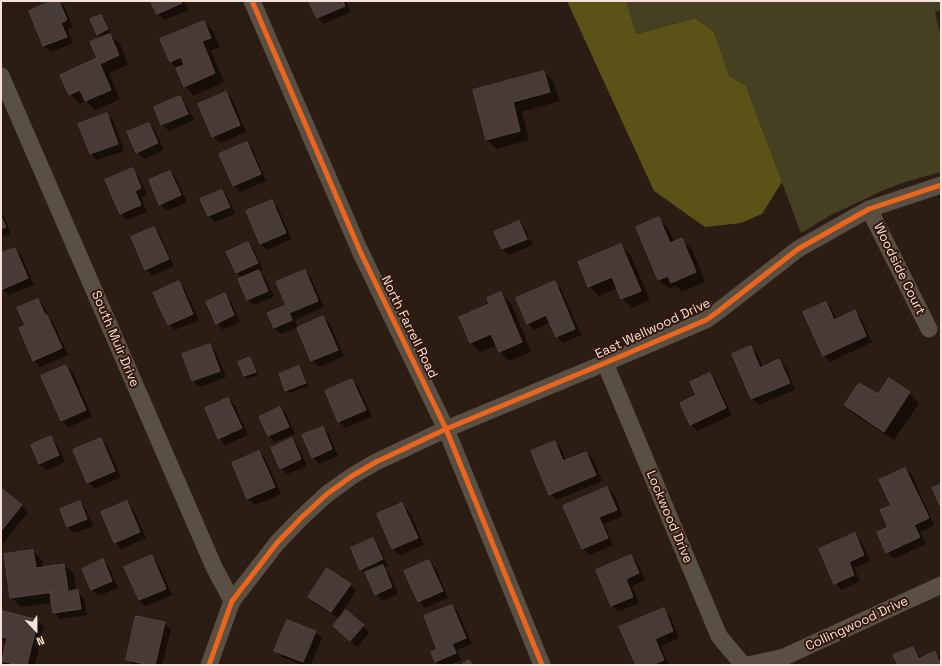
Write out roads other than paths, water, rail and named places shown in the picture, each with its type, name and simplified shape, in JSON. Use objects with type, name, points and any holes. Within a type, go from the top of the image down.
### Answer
[{"type":"street","name":"North Farrell Road","points":[[252,1],[360,251],[446,429],[542,665]]},
{"type":"street","name":"South Muir Drive","points":[[1,76],[214,567],[232,601]]},
{"type":"street","name":"East Wellwood Drive","points":[[209,665],[232,601],[277,543],[327,494],[352,476],[376,462],[446,429],[698,323],[716,313],[798,249],[869,209],[941,185]]},
{"type":"street","name":"Woodside Court","points":[[869,209],[929,329]]},
{"type":"street","name":"Lockwood Drive","points":[[605,363],[719,636],[743,665]]},
{"type":"street","name":"Collingwood Drive","points":[[748,665],[784,657],[941,585]]}]
